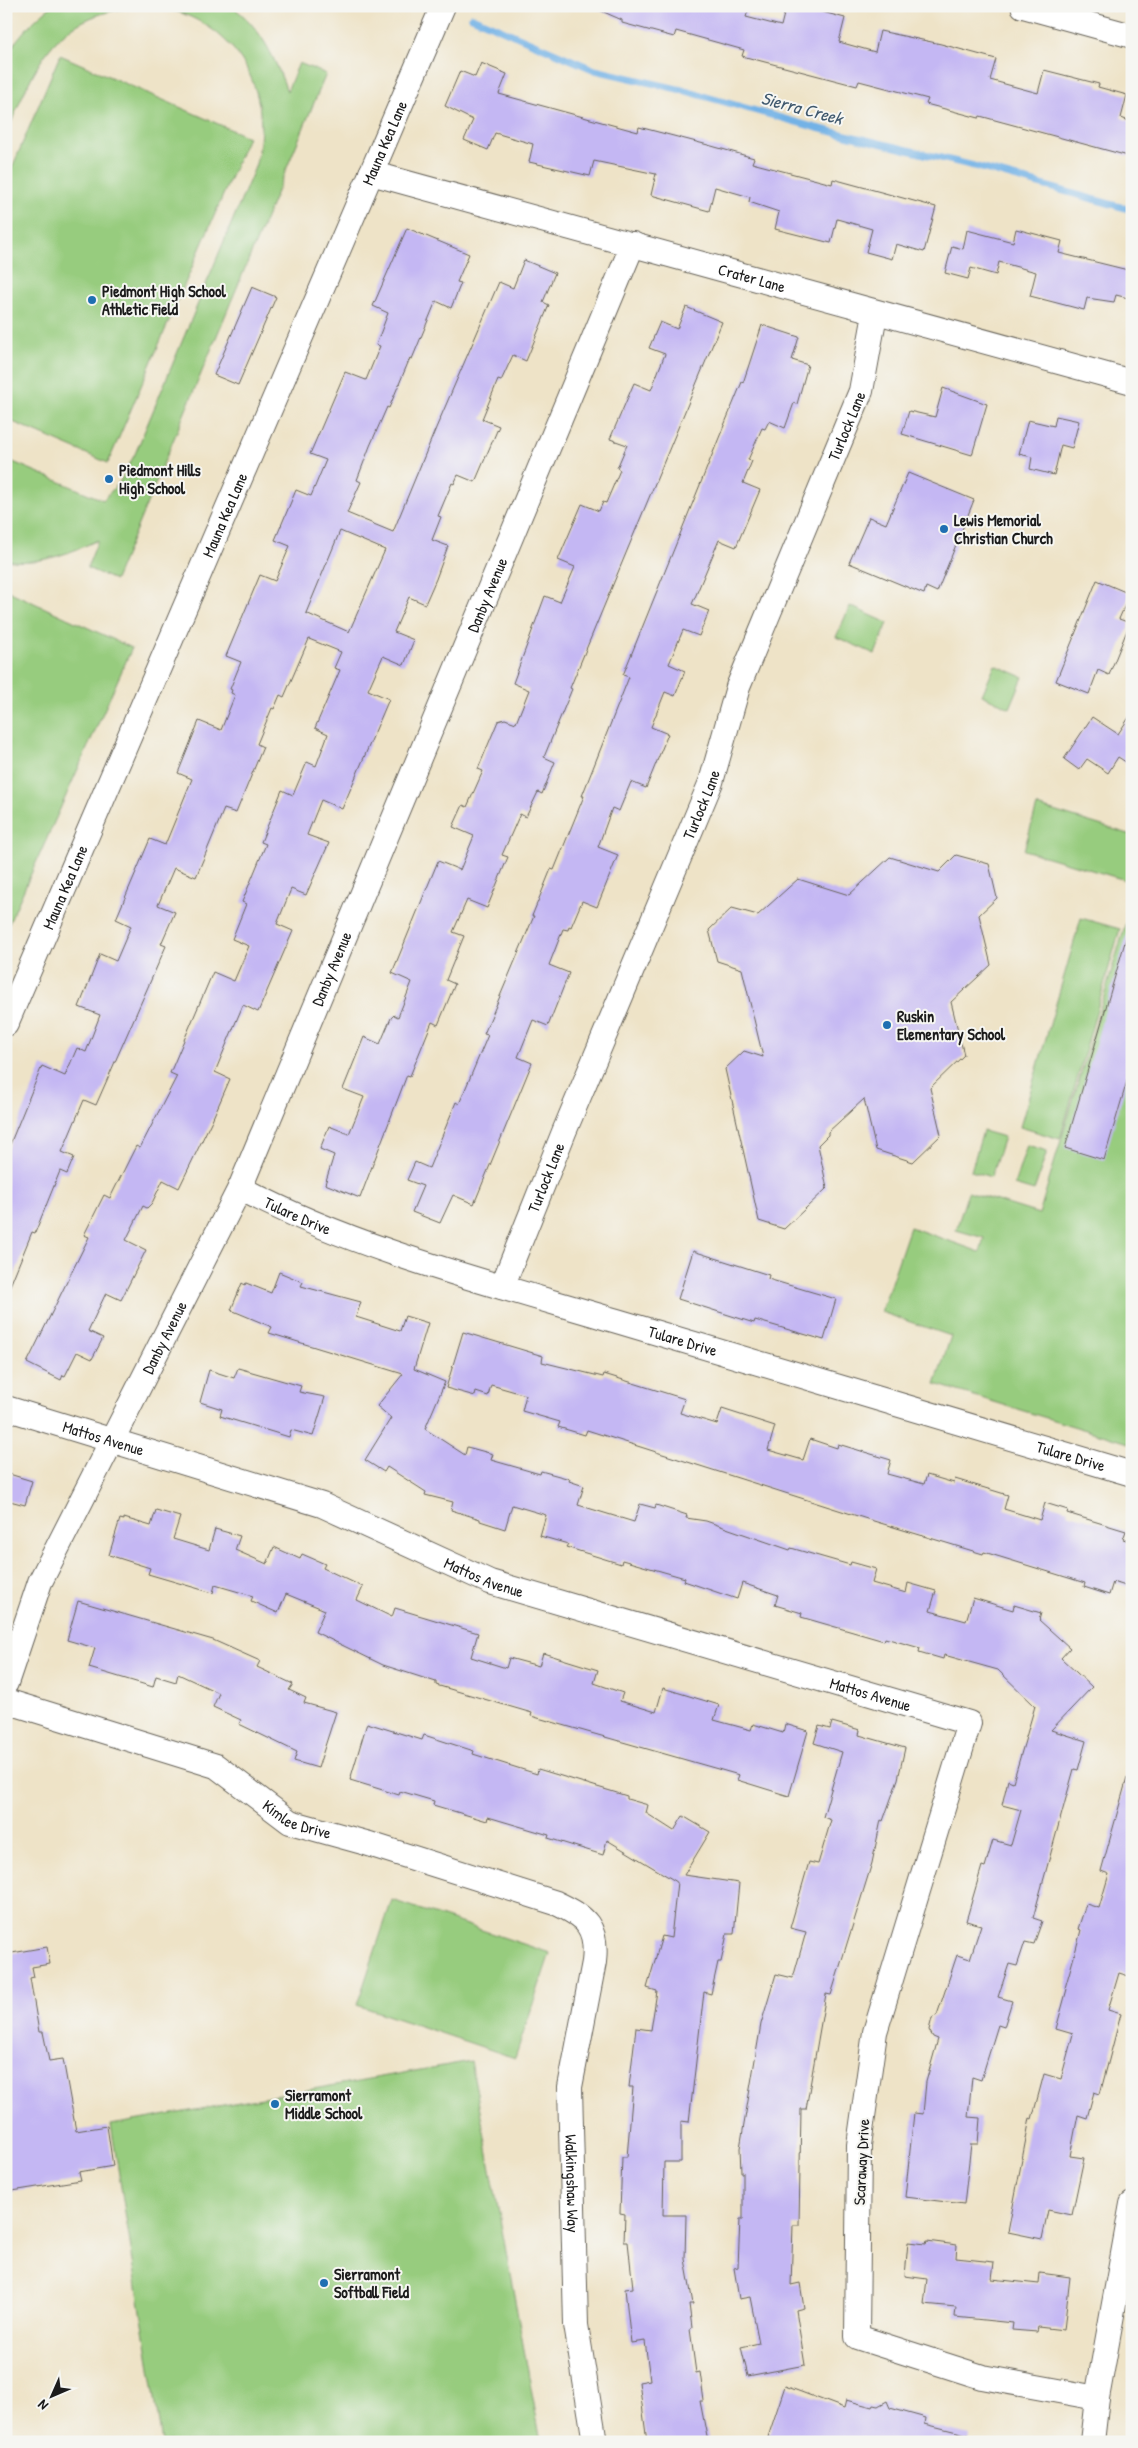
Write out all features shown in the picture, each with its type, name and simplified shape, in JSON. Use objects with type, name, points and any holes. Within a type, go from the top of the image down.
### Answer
[{"type":"street","name":"Mauna Kea Lane","points":[[6,1024],[442,6]]},
{"type":"street","points":[[1024,6],[1132,36]]},
{"type":"street","name":"Crater Lane","points":[[372,173],[633,244],[875,314],[1132,382]]},
{"type":"street","name":"Danby Avenue","points":[[6,1683],[40,1582],[240,1188],[633,244]]},
{"type":"street","name":"Turlock Lane","points":[[502,1287],[564,1132],[711,782],[738,687],[861,391],[875,314]]},
{"type":"street","name":"Tulare Drive","points":[[240,1188],[265,1202],[342,1234],[502,1287],[1132,1474]]},
{"type":"street","name":"Mattos Avenue","points":[[6,1408],[322,1505],[490,1582],[969,1723]]},
{"type":"street","name":"Kimlee Drive","points":[[6,1701],[216,1766],[290,1822],[366,1843],[556,1903],[577,1912],[591,1928]]},
{"type":"street","name":"Scaraway Drive","points":[[969,1723],[875,2032],[858,2145],[857,2337],[982,2377],[1097,2398]]},
{"type":"street","name":"Walkingshaw Way","points":[[591,1928],[596,1944],[594,1962],[570,2086],[576,2325],[595,2442]]},
{"type":"street","points":[[1092,2442],[1097,2398],[1132,2204]]},
{"type":"green space","points":[[52,6],[147,6],[116,10],[90,18],[70,29],[54,44],[40,62],[28,84],[6,135],[5,80],[8,55],[24,31]]},
{"type":"green space","points":[[149,6],[231,6],[242,14],[259,33],[272,55],[287,91],[299,63],[326,74],[115,580],[87,568],[98,540],[65,554],[42,560],[6,560],[6,459],[103,500],[119,483],[135,454],[255,167],[260,144],[261,121],[258,99],[251,78],[240,58],[226,41],[208,26],[182,13]]},
{"type":"green space","name":"Piedmont High School Athletic Field","points":[[60,55],[248,137],[108,463],[6,419],[6,182]]},
{"type":"green space","points":[[6,590],[132,648],[6,930]]},
{"type":"green space","points":[[850,606],[888,623],[875,654],[836,637]]},
{"type":"green space","points":[[995,665],[1023,677],[1010,708],[982,695]]},
{"type":"green space","points":[[1037,806],[1132,835],[1132,882],[1024,850]]},
{"type":"green space","points":[[1132,902],[1132,1444],[935,1384],[951,1336],[881,1312],[910,1227],[980,1252],[984,1238],[956,1230],[968,1192],[1039,1214]]},
{"type":"green space","points":[[1081,918],[1120,929],[1060,1139],[1020,1127]]},
{"type":"green space","points":[[983,1131],[1004,1137],[991,1177],[971,1171]]},
{"type":"green space","points":[[1027,1145],[1047,1151],[1034,1191],[1014,1185]]},
{"type":"green space","points":[[392,1900],[550,1953],[515,2058],[357,2005]]},
{"type":"green space","name":"Sierramont Softball Field","points":[[471,2061],[541,2442],[162,2442],[111,2125]]},
{"type":"building","points":[[590,6],[730,6],[748,11],[746,17],[781,26],[786,6],[800,6],[845,18],[839,42],[875,52],[880,31],[941,44],[996,59],[990,80],[1038,93],[1044,70],[1099,84],[1098,87],[1127,95],[1121,118],[1132,122],[1132,157],[980,116],[979,118],[926,104],[928,99],[859,81],[857,86],[742,56],[744,50],[676,31],[674,37],[622,23],[622,20]]},
{"type":"building","points":[[481,63],[507,74],[499,94],[638,132],[639,127],[708,145],[754,158],[752,163],[832,184],[833,179],[936,207],[924,252],[896,244],[892,259],[866,252],[872,229],[837,219],[831,243],[775,229],[779,212],[749,202],[750,197],[715,187],[709,211],[651,195],[656,174],[594,161],[590,176],[529,162],[533,144],[495,133],[488,150],[464,140],[473,120],[445,106],[460,71],[475,77]]},
{"type":"building","points":[[407,228],[469,254],[457,282],[461,283],[451,308],[436,301],[412,359],[410,358],[389,408],[387,407],[370,446],[357,480],[361,482],[347,513],[393,532],[499,282],[513,288],[524,260],[555,273],[543,302],[549,305],[526,361],[513,355],[501,381],[498,380],[482,419],[499,426],[475,482],[458,475],[454,484],[452,483],[438,516],[441,517],[432,540],[448,546],[436,579],[425,604],[409,597],[394,632],[414,640],[404,665],[383,656],[368,690],[389,699],[342,809],[321,800],[307,835],[329,843],[306,895],[291,889],[277,924],[293,931],[258,1012],[243,1005],[215,1072],[230,1079],[212,1120],[179,1188],[163,1180],[152,1203],[147,1208],[143,1206],[126,1240],[146,1250],[121,1300],[106,1293],[88,1331],[103,1338],[92,1359],[77,1352],[61,1380],[27,1363],[89,1237],[84,1235],[104,1195],[110,1198],[136,1146],[140,1148],[177,1076],[170,1073],[213,972],[234,981],[249,946],[232,939],[246,904],[242,902],[266,844],[261,842],[282,790],[293,795],[307,762],[316,766],[328,734],[315,728],[340,670],[334,668],[341,652],[309,639],[284,697],[280,695],[274,709],[272,708],[257,744],[263,747],[236,813],[224,809],[196,877],[174,868],[158,905],[175,912],[161,944],[166,946],[96,1105],[84,1100],[62,1152],[74,1157],[67,1174],[60,1171],[35,1233],[32,1232],[7,1293],[6,1154],[42,1066],[65,1076],[77,1048],[86,1052],[100,1015],[79,1007],[100,954],[116,961],[131,926],[116,919],[150,839],[165,845],[192,779],[178,773],[199,721],[221,730],[235,695],[231,693],[232,690],[230,689],[241,662],[226,656],[260,575],[275,581],[290,546],[275,540],[296,490],[311,496],[326,460],[310,454],[345,372],[366,380],[380,346],[376,345],[388,313],[373,306]],"holes":[[[340,531],[385,550],[349,632],[306,613]]]},
{"type":"building","points":[[1016,229],[1062,241],[1059,253],[1132,271],[1132,299],[1116,295],[1114,302],[1087,298],[1084,310],[1030,296],[1036,272],[999,262],[996,275],[971,268],[968,279],[945,273],[952,246],[963,249],[967,230],[1013,242]]},
{"type":"building","points":[[252,287],[276,297],[238,385],[214,375]]},
{"type":"building","points":[[686,307],[722,322],[570,688],[572,689],[544,757],[555,762],[542,794],[538,792],[526,817],[520,814],[502,855],[508,857],[487,908],[467,900],[453,932],[464,936],[446,980],[455,984],[438,1025],[432,1022],[410,1076],[407,1075],[360,1198],[325,1184],[334,1155],[320,1149],[329,1126],[349,1134],[364,1097],[343,1089],[364,1037],[380,1044],[391,1018],[394,1015],[398,1017],[412,982],[392,973],[438,861],[460,870],[474,836],[453,827],[463,805],[467,807],[483,771],[478,769],[498,721],[505,719],[516,723],[529,690],[513,683],[545,596],[560,602],[575,567],[558,560],[582,504],[599,511],[603,502],[606,503],[620,470],[617,468],[627,445],[610,439],[634,383],[651,390],[665,354],[649,348],[660,322],[677,329]]},
{"type":"building","points":[[762,325],[799,337],[792,360],[808,365],[797,404],[794,403],[785,428],[769,421],[765,429],[762,428],[748,460],[752,461],[743,483],[760,490],[736,547],[719,540],[692,604],[709,611],[699,636],[683,630],[669,664],[685,671],[675,696],[665,692],[651,727],[668,734],[646,788],[631,782],[619,811],[612,808],[598,847],[618,855],[597,907],[582,901],[571,927],[569,926],[568,930],[563,929],[549,965],[569,973],[548,1026],[533,1020],[518,1057],[532,1063],[474,1204],[453,1195],[440,1223],[412,1212],[423,1186],[407,1180],[415,1162],[429,1168],[456,1102],[459,1104],[488,1035],[484,1034],[534,916],[532,916],[551,869],[554,870],[584,796],[582,796],[629,677],[623,675],[743,383]]},
{"type":"building","points":[[943,388],[987,404],[972,455],[902,434],[909,411],[935,417]]},
{"type":"building","points":[[1056,416],[1079,421],[1072,448],[1061,445],[1054,475],[1030,469],[1032,457],[1019,454],[1028,420],[1054,426]]},
{"type":"building","points":[[908,473],[974,500],[937,592],[926,587],[924,594],[849,563],[869,517],[886,524]]},
{"type":"building","points":[[1097,580],[1130,594],[1119,619],[1130,623],[1109,675],[1098,670],[1089,694],[1056,681]]},
{"type":"building","points":[[1132,713],[1132,766],[1118,757],[1108,773],[1087,759],[1079,770],[1064,759],[1092,717],[1118,734]]},
{"type":"building","points":[[956,855],[989,864],[997,898],[979,915],[991,965],[951,1002],[964,1055],[930,1088],[941,1135],[913,1162],[876,1150],[864,1099],[828,1132],[828,1135],[818,1145],[827,1188],[784,1229],[759,1221],[725,1069],[744,1051],[763,1057],[742,969],[717,961],[709,930],[732,908],[758,915],[798,879],[849,895],[890,857],[939,872]]},
{"type":"building","points":[[1127,935],[1132,936],[1132,1064],[1104,1160],[1065,1148]]},
{"type":"building","points":[[693,1251],[769,1275],[768,1279],[836,1299],[824,1340],[755,1320],[754,1323],[678,1299]]},
{"type":"building","points":[[279,1272],[303,1282],[301,1286],[361,1302],[356,1317],[400,1331],[405,1316],[428,1323],[414,1369],[445,1382],[425,1429],[465,1455],[467,1447],[493,1454],[491,1460],[540,1474],[541,1471],[570,1479],[569,1481],[584,1486],[578,1505],[634,1522],[640,1504],[655,1508],[656,1505],[687,1515],[686,1518],[706,1521],[790,1550],[791,1548],[850,1565],[851,1562],[876,1569],[872,1583],[906,1593],[908,1583],[936,1591],[930,1611],[966,1621],[973,1598],[1013,1610],[1014,1605],[1041,1613],[1039,1620],[1070,1648],[1061,1658],[1092,1687],[1051,1730],[1086,1741],[1078,1770],[1074,1769],[1033,1918],[1042,1921],[1034,1944],[1025,1942],[1017,1966],[1009,1964],[998,1997],[1012,2001],[1004,2027],[998,2025],[981,2080],[972,2077],[968,2117],[980,2118],[978,2144],[971,2144],[964,2204],[905,2197],[914,2113],[923,2114],[926,2082],[938,2039],[933,2037],[929,2030],[932,2018],[937,2015],[957,1955],[970,1959],[981,1925],[966,1921],[982,1866],[985,1867],[993,1840],[1011,1845],[1021,1810],[1002,1805],[1008,1780],[1013,1782],[1035,1706],[998,1670],[944,1655],[943,1659],[919,1652],[920,1648],[885,1638],[884,1641],[801,1617],[802,1613],[775,1605],[778,1595],[742,1583],[737,1599],[684,1581],[685,1578],[622,1560],[621,1564],[566,1547],[568,1544],[540,1536],[546,1515],[512,1505],[505,1529],[480,1521],[480,1519],[451,1510],[453,1502],[425,1495],[426,1492],[387,1467],[384,1472],[365,1460],[391,1418],[377,1406],[403,1374],[269,1333],[272,1327],[231,1310],[242,1283],[271,1293]]},
{"type":"building","points":[[463,1332],[543,1356],[542,1362],[603,1377],[604,1374],[685,1399],[680,1413],[717,1424],[722,1409],[775,1426],[768,1450],[803,1460],[810,1439],[837,1448],[838,1444],[891,1460],[887,1474],[924,1484],[927,1475],[954,1483],[955,1479],[1008,1495],[1004,1509],[1040,1520],[1045,1503],[1068,1510],[1067,1513],[1126,1531],[1123,1539],[1132,1542],[1132,1588],[1113,1582],[1109,1595],[1084,1587],[1085,1583],[867,1519],[587,1430],[585,1435],[558,1427],[560,1422],[522,1411],[526,1395],[491,1385],[488,1396],[476,1392],[475,1396],[446,1388]]},
{"type":"building","points":[[238,1368],[301,1386],[299,1392],[325,1397],[313,1436],[291,1430],[289,1437],[220,1416],[222,1409],[200,1402],[209,1370],[234,1378]]},
{"type":"building","points":[[6,1473],[32,1481],[25,1505],[6,1500]]},
{"type":"building","points":[[156,1510],[180,1517],[173,1539],[209,1550],[215,1529],[240,1536],[235,1550],[267,1564],[274,1547],[300,1559],[302,1554],[325,1564],[323,1568],[363,1587],[357,1600],[392,1617],[395,1608],[478,1633],[471,1657],[506,1668],[509,1658],[539,1666],[543,1653],[598,1670],[594,1683],[623,1693],[620,1701],[656,1712],[663,1688],[719,1705],[714,1720],[751,1730],[753,1724],[783,1733],[785,1724],[808,1731],[789,1796],[737,1780],[739,1775],[531,1716],[532,1713],[436,1685],[436,1682],[383,1665],[315,1632],[325,1610],[286,1594],[278,1613],[251,1601],[253,1596],[215,1585],[213,1593],[148,1574],[150,1568],[109,1555],[120,1519],[124,1520],[124,1518],[151,1526]]},
{"type":"building","points":[[78,1601],[213,1640],[260,1661],[257,1667],[293,1684],[289,1690],[306,1698],[304,1703],[336,1712],[318,1768],[294,1761],[297,1752],[239,1724],[241,1720],[213,1707],[219,1693],[178,1674],[176,1682],[156,1676],[153,1687],[89,1668],[95,1648],[67,1640]]},
{"type":"building","points":[[832,1722],[860,1730],[859,1735],[905,1748],[898,1779],[883,1821],[881,1820],[872,1863],[831,1995],[826,1994],[806,2109],[801,2109],[799,2225],[793,2225],[791,2285],[800,2283],[804,2308],[796,2310],[805,2365],[748,2376],[741,2347],[759,2343],[750,2297],[739,2299],[734,2268],[738,2267],[740,2219],[743,2219],[743,2172],[741,2172],[740,2148],[761,2024],[776,1974],[793,1978],[806,1932],[790,1928],[809,1862],[818,1864],[831,1820],[823,1817],[842,1752],[814,1743],[819,1726],[830,1729]]},
{"type":"building","points":[[367,1723],[422,1740],[424,1735],[474,1751],[473,1754],[537,1774],[538,1769],[627,1796],[627,1799],[648,1805],[646,1813],[674,1831],[683,1816],[710,1832],[684,1875],[739,1883],[734,1934],[727,1934],[711,1994],[704,1992],[689,2122],[681,2121],[681,2162],[664,2162],[663,2215],[686,2215],[685,2259],[693,2304],[689,2304],[692,2328],[690,2329],[696,2373],[700,2372],[704,2401],[700,2401],[708,2442],[647,2442],[639,2382],[650,2380],[645,2341],[631,2343],[625,2289],[633,2288],[628,2242],[624,2242],[625,2214],[620,2213],[622,2157],[627,2157],[633,2087],[629,2087],[636,2028],[651,2030],[657,1991],[647,1988],[662,1936],[671,1938],[677,1882],[607,1840],[603,1855],[548,1838],[549,1835],[488,1817],[487,1821],[433,1805],[434,1801],[400,1791],[399,1795],[350,1780]]},
{"type":"building","points":[[1127,1778],[1132,1779],[1132,1977],[1119,1973],[1108,2010],[1121,2014],[1100,2094],[1094,2092],[1087,2118],[1078,2115],[1070,2156],[1084,2158],[1072,2215],[1048,2210],[1042,2239],[1008,2232],[1030,2118],[1032,2119],[1044,2074],[1061,2079],[1073,2034],[1056,2029],[1081,1930],[1078,1929],[1086,1904],[1099,1908],[1109,1874],[1101,1871]]},
{"type":"building","points":[[47,1947],[50,1964],[32,1967],[34,1977],[30,1978],[39,2032],[43,2032],[49,2061],[63,2059],[76,2131],[107,2126],[113,2166],[79,2172],[81,2180],[6,2192],[6,1954]]},
{"type":"building","points":[[927,2241],[957,2245],[956,2258],[994,2262],[992,2279],[1039,2284],[1040,2273],[1070,2277],[1064,2330],[1038,2327],[1037,2332],[1012,2330],[1013,2323],[955,2317],[956,2307],[924,2304],[927,2279],[905,2276],[908,2242],[926,2244]]},
{"type":"building","points":[[785,2386],[844,2408],[846,2400],[872,2407],[887,2401],[890,2408],[926,2418],[925,2424],[969,2435],[968,2442],[781,2442],[768,2437]]},
{"type":"waterway","name":"Sierra Creek","points":[[472,17],[595,70],[682,90],[817,128],[974,166],[1132,210]]},
{"type":"place","name":"Piedmont High School Athletic Field","points":[[92,300]]},
{"type":"place","name":"Piedmont Hills High School","points":[[109,479]]},
{"type":"place","name":"Lewis Memorial Christian Church","points":[[944,529]]},
{"type":"place","name":"Ruskin Elementary School","points":[[887,1025]]},
{"type":"place","name":"Sierramont Middle School","points":[[275,2104]]},
{"type":"place","name":"Sierramont Softball Field","points":[[324,2283]]}]
